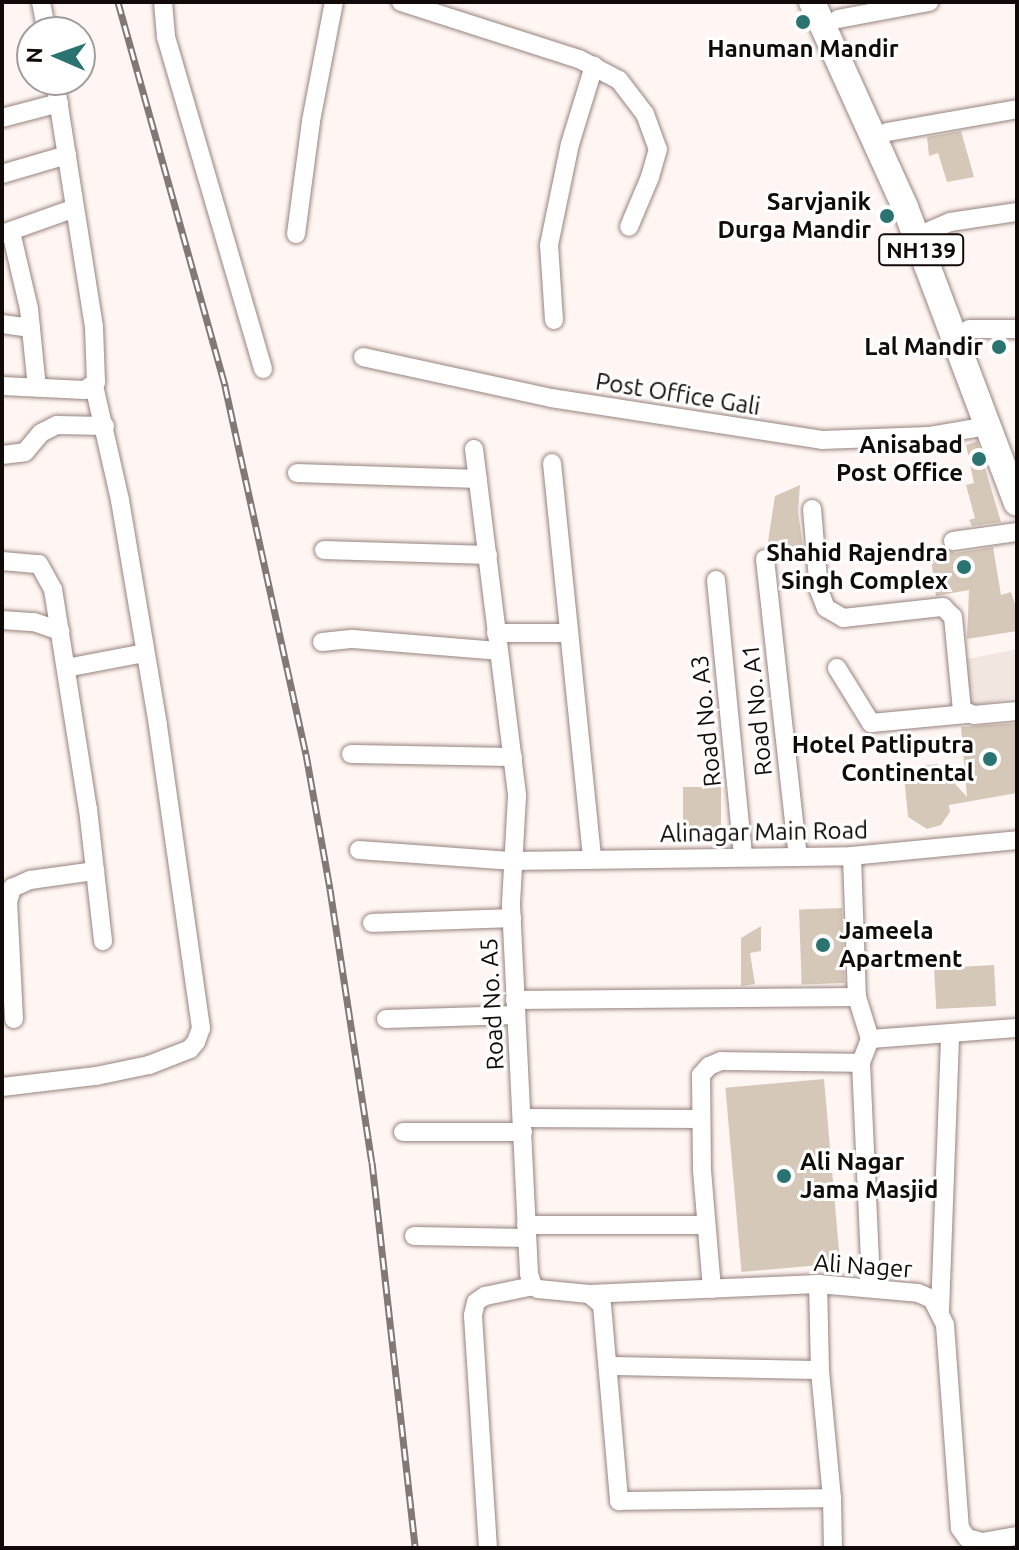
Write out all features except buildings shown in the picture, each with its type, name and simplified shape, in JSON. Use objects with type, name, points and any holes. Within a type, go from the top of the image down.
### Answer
[{"type":"highway","name":"NH139","points":[[812,2],[905,207],[1017,503]]},
{"type":"highway","name":"NH139","points":[[834,11],[929,231],[1017,453]]},
{"type":"street","points":[[163,2],[166,37],[263,369]]},
{"type":"street","points":[[296,234],[311,121],[334,2]]},
{"type":"street","points":[[401,2],[594,66],[626,89],[645,114],[657,140],[650,177],[629,227]]},
{"type":"street","points":[[834,11],[929,2]]},
{"type":"street","points":[[554,320],[549,245],[570,144],[594,66]]},
{"type":"street","points":[[2,1087],[134,1069],[179,1054],[199,1036],[200,1018],[145,653],[105,426],[94,386],[97,362],[94,327],[58,96]]},
{"type":"street","points":[[2,118],[59,103]]},
{"type":"street","points":[[887,132],[1017,109]]},
{"type":"street","points":[[2,174],[67,155]]},
{"type":"street","points":[[37,388],[31,328],[6,233],[75,208]]},
{"type":"street","points":[[929,231],[950,222],[1017,212]]},
{"type":"street","points":[[2,324],[31,328]]},
{"type":"street","points":[[969,329],[1017,329]]},
{"type":"street","name":"Post Office Gali","points":[[363,357],[551,398],[809,439],[894,439],[988,426]]},
{"type":"street","points":[[2,386],[85,390],[94,386]]},
{"type":"street","points":[[2,455],[25,452],[41,433],[57,425],[105,426]]},
{"type":"street","name":"Road No. A5","points":[[474,449],[513,757],[517,816],[511,861],[512,918],[526,1232],[533,1286]]},
{"type":"street","points":[[552,463],[592,858]]},
{"type":"street","points":[[297,473],[478,479]]},
{"type":"street","points":[[812,509],[819,590],[826,608],[843,618],[938,607],[948,610],[953,617],[962,710],[967,714]]},
{"type":"street","points":[[953,541],[1017,532]]},
{"type":"street","points":[[324,550],[488,555]]},
{"type":"street","name":"Road No. A1","points":[[765,559],[798,856]]},
{"type":"street","points":[[2,561],[33,562],[44,568],[53,589],[103,941]]},
{"type":"street","name":"Road No. A3","points":[[716,580],[743,857]]},
{"type":"street","points":[[2,620],[34,622],[60,631]]},
{"type":"street","points":[[322,642],[353,639],[497,642],[569,633]]},
{"type":"street","points":[[66,668],[145,653]]},
{"type":"street","points":[[837,668],[871,723],[1017,711]]},
{"type":"street","points":[[351,754],[513,757]]},
{"type":"street","name":"Alinagar Main Road","points":[[359,850],[511,861],[852,856],[1017,840]]},
{"type":"street","points":[[852,856],[857,997],[870,1039],[861,1063],[871,1287]]},
{"type":"street","points":[[14,1019],[8,902],[12,888],[30,880],[95,871]]},
{"type":"street","points":[[372,923],[512,918]]},
{"type":"street","points":[[386,1019],[516,1008],[857,997]]},
{"type":"street","points":[[870,1039],[1017,1028]]},
{"type":"street","points":[[950,1034],[940,1311],[945,1325],[960,1528],[967,1538],[982,1542],[1017,1536]]},
{"type":"street","points":[[712,1289],[699,1119],[701,1075],[709,1066],[721,1061],[861,1063]]},
{"type":"street","points":[[403,1132],[699,1119]]},
{"type":"street","points":[[414,1236],[706,1225]]},
{"type":"street","points":[[818,1284],[820,1370],[832,1498],[833,1548]]},
{"type":"street","name":"Ali Nager","points":[[589,1294],[818,1284],[918,1293],[932,1299],[940,1311]]},
{"type":"street","points":[[488,1548],[473,1315],[476,1302],[485,1296],[533,1286],[589,1294],[602,1305],[610,1366],[613,1468],[619,1501],[832,1498]]},
{"type":"street","points":[[610,1366],[820,1370]]},
{"type":"shaded area","points":[[1017,649],[1017,697],[966,707],[963,660]]},
{"type":"railway","points":[[118,2],[225,386],[306,754],[372,1162],[415,1548]]},
{"type":"place","name":"Hanuman Mandir","points":[[803,22]]},
{"type":"place","name":"Sarvjanik Durga Mandir","points":[[887,216]]},
{"type":"place","name":"Lal Mandir","points":[[999,347]]},
{"type":"place","name":"Anisabad Post Office","points":[[979,459]]},
{"type":"place","name":"Shahid Rajendra Singh Complex","points":[[964,567]]},
{"type":"place","name":"Hotel Patliputra Continental","points":[[990,759]]},
{"type":"place","name":"Jameela Apartment","points":[[823,945]]},
{"type":"place","name":"Ali Nagar Jama Masjid","points":[[784,1176]]}]
